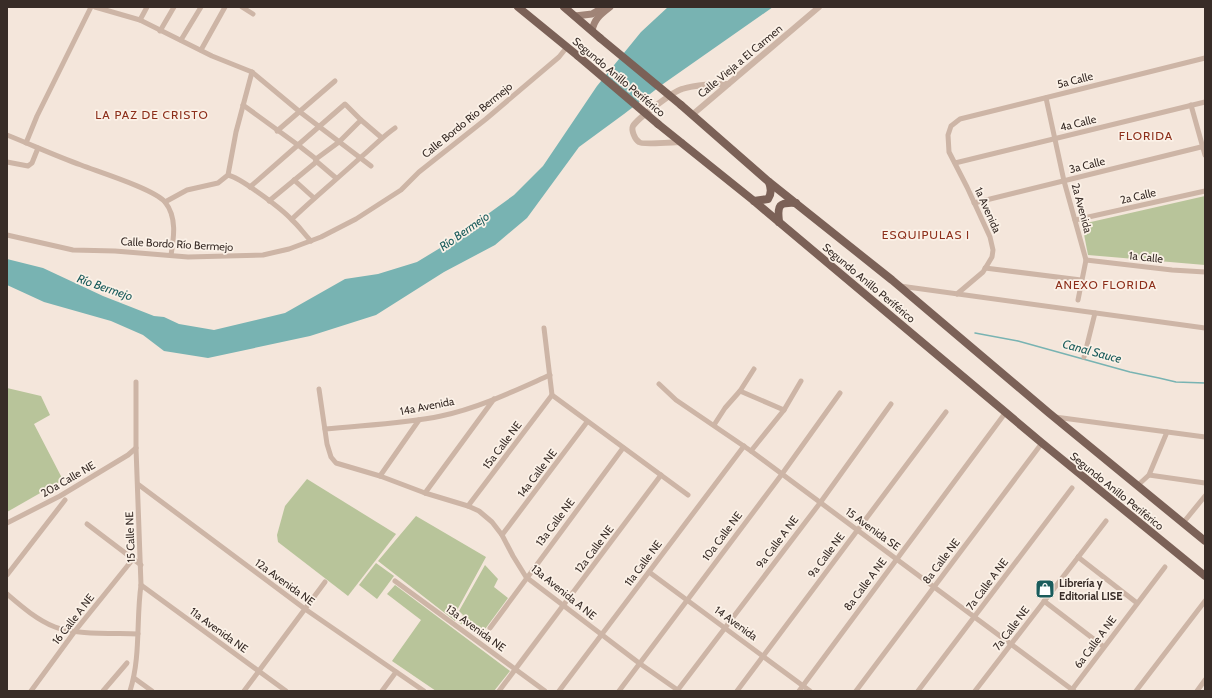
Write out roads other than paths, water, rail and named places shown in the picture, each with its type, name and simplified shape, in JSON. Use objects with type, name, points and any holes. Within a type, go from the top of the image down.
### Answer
[{"type":"main road","name":"Segundo Anillo Periférico","points":[[518,7],[658,124],[754,201],[1042,443],[1202,573]]},
{"type":"main road","name":"Segundo Anillo Periférico","points":[[564,7],[692,114],[769,182],[899,286],[1137,486],[1205,541]]},
{"type":"main road","points":[[575,16],[592,14],[604,7]]},
{"type":"main road","points":[[592,31],[593,24],[596,19],[610,7]]},
{"type":"main road","points":[[754,201],[768,199],[771,195],[769,182]]},
{"type":"main road","points":[[779,222],[778,212],[782,204],[796,203]]},
{"type":"street","points":[[26,143],[37,116],[92,7]]},
{"type":"street","points":[[95,7],[140,20],[160,31],[252,72],[300,112],[371,166]]},
{"type":"street","points":[[140,20],[147,7]]},
{"type":"street","points":[[160,31],[174,7]]},
{"type":"street","points":[[181,40],[201,7]]},
{"type":"street","points":[[201,50],[224,7]]},
{"type":"street","points":[[242,7],[253,14]]},
{"type":"street","name":"Calle Vieja a El Carmen","points":[[692,114],[819,7]]},
{"type":"street","name":"Calle Bordo Río Bermejo","points":[[7,235],[74,250],[188,257],[264,256],[289,249],[356,219],[401,190],[419,172],[486,119],[558,57],[567,47]]},
{"type":"street","name":"5a Calle","points":[[952,126],[960,119],[1205,58]]},
{"type":"street","points":[[165,202],[187,190],[218,183],[228,175],[236,132],[252,72]]},
{"type":"street","points":[[277,131],[335,81]]},
{"type":"street","points":[[682,142],[644,144],[638,142],[632,129],[643,116],[674,92],[693,86],[728,84]]},
{"type":"street","name":"2a Avenida","points":[[1046,98],[1064,181],[1086,260],[1078,300]]},
{"type":"street","name":"4a Calle","points":[[955,163],[1205,102]]},
{"type":"street","points":[[250,187],[345,104],[382,138]]},
{"type":"street","points":[[243,105],[298,145],[336,178]]},
{"type":"street","points":[[1191,105],[1205,155]]},
{"type":"street","points":[[269,202],[316,160],[339,142],[361,120]]},
{"type":"street","name":"1a Avenida","points":[[952,126],[948,135],[949,152],[974,203],[992,245],[992,257],[985,268],[957,294]]},
{"type":"street","points":[[292,219],[336,178],[395,128]]},
{"type":"street","points":[[7,135],[139,187],[165,202],[173,219],[174,237],[172,255]]},
{"type":"street","name":"3a Calle","points":[[974,203],[1204,147]]},
{"type":"street","points":[[7,162],[28,166],[32,162],[38,148]]},
{"type":"street","points":[[228,175],[234,176],[250,187],[292,219],[311,240]]},
{"type":"street","points":[[294,180],[314,198]]},
{"type":"street","name":"2a Calle","points":[[1075,220],[1205,191]]},
{"type":"street","name":"1a Calle","points":[[1086,260],[1205,272]]},
{"type":"street","points":[[985,268],[1081,280]]},
{"type":"street","points":[[899,286],[1205,328]]},
{"type":"street","points":[[1084,357],[1095,313]]},
{"type":"street","points":[[544,328],[552,396],[688,495]]},
{"type":"street","points":[[714,425],[754,370]]},
{"type":"street","name":"14a Avenida","points":[[325,429],[419,420],[442,416],[494,399],[550,375]]},
{"type":"street","points":[[751,451],[784,410],[800,381]]},
{"type":"street","name":"15 Calle NE","points":[[130,691],[134,678],[138,652],[141,585],[136,448],[136,382]]},
{"type":"street","name":"15 Avenida SE","points":[[659,384],[676,400],[751,451],[975,616],[1072,690]]},
{"type":"street","points":[[319,389],[325,429]]},
{"type":"street","points":[[740,391],[784,410]]},
{"type":"street","name":"10a Calle NE","points":[[619,691],[782,474],[840,393]]},
{"type":"street","name":"15a Calle NE","points":[[468,506],[552,396]]},
{"type":"street","points":[[425,494],[494,399]]},
{"type":"street","name":"9a Calle A NE","points":[[678,691],[724,627],[820,503],[891,404]]},
{"type":"street","name":"9a Calle NE","points":[[737,691],[946,412]]},
{"type":"street","name":"8a Calle A NE","points":[[798,691],[1006,412]]},
{"type":"street","points":[[1055,417],[1205,437]]},
{"type":"street","points":[[380,476],[419,420]]},
{"type":"street","name":"14a Calle NE","points":[[502,535],[587,422]]},
{"type":"street","name":"13a Avenida A NE","points":[[325,429],[331,457],[336,463],[380,476],[425,494],[468,506],[479,511],[492,522],[502,535],[526,577],[678,691]]},
{"type":"street","points":[[1137,486],[1149,475],[1167,432]]},
{"type":"street","name":"8a Calle NE","points":[[856,691],[1042,443]]},
{"type":"street","name":"11a Calle NE","points":[[559,691],[744,446]]},
{"type":"street","name":"20a Calle NE","points":[[7,523],[60,496],[128,455],[136,448]]},
{"type":"street","name":"13a Calle NE","points":[[490,628],[526,577],[623,448]]},
{"type":"street","name":"12a Calle NE","points":[[499,691],[661,475]]},
{"type":"street","points":[[1149,475],[1205,483]]},
{"type":"street","name":"12a Avenida NE","points":[[138,485],[305,609],[424,691]]},
{"type":"street","name":"7a Calle A NE","points":[[918,691],[1072,488]]},
{"type":"street","points":[[1183,523],[1205,496]]},
{"type":"street","points":[[7,576],[65,500]]},
{"type":"street","name":"7a Calle NE","points":[[978,690],[1011,644],[1106,521]]},
{"type":"street","points":[[87,524],[141,565]]},
{"type":"street","points":[[1078,557],[1137,604]]},
{"type":"street","name":"16 Calle A NE","points":[[31,691],[75,631],[133,559]]},
{"type":"street","name":"6a Calle A NE","points":[[1072,690],[1165,567]]},
{"type":"street","name":"14 Avenida","points":[[649,572],[810,691]]},
{"type":"street","name":"13a Avenida NE","points":[[395,581],[544,691]]},
{"type":"street","points":[[244,691],[325,582]]},
{"type":"street","name":"11a Avenida NE","points":[[141,585],[286,691]]},
{"type":"street","points":[[7,594],[23,608],[46,623],[64,630],[138,634]]},
{"type":"street","points":[[1044,601],[1104,647]]},
{"type":"street","points":[[1136,691],[1205,601]]},
{"type":"street","points":[[103,691],[127,663]]},
{"type":"street","points":[[382,691],[396,672]]},
{"type":"street","points":[[134,678],[152,691]]},
{"type":"street","points":[[1197,691],[1205,680]]},
{"type":"water","points":[[668,7],[773,7],[663,84],[579,147],[527,218],[495,245],[444,272],[376,315],[310,336],[208,358],[164,351],[143,335],[111,321],[44,302],[7,285],[7,259],[43,268],[103,296],[154,316],[164,317],[179,324],[214,330],[285,313],[345,279],[378,274],[417,262],[445,245],[514,195],[543,166],[597,86],[641,32]]},
{"type":"waterway","name":"Canal Sauce","points":[[975,333],[1018,341],[1130,372],[1176,382],[1205,383]]},
{"type":"place","name":"Librería y Editorial LISE","points":[[1045,589]]},
{"type":"district","name":"LA PAZ DE CRISTO","points":[[152,114]]},
{"type":"district","name":"FLORIDA","points":[[1146,135]]},
{"type":"district","name":"ESQUIPULAS I","points":[[926,234]]},
{"type":"district","name":"ANEXO FLORIDA","points":[[1106,284]]},
{"type":"water label","name":"Río Bermejo","points":[[464,231]]},
{"type":"water label","name":"Río Bermejo","points":[[105,287]]}]
